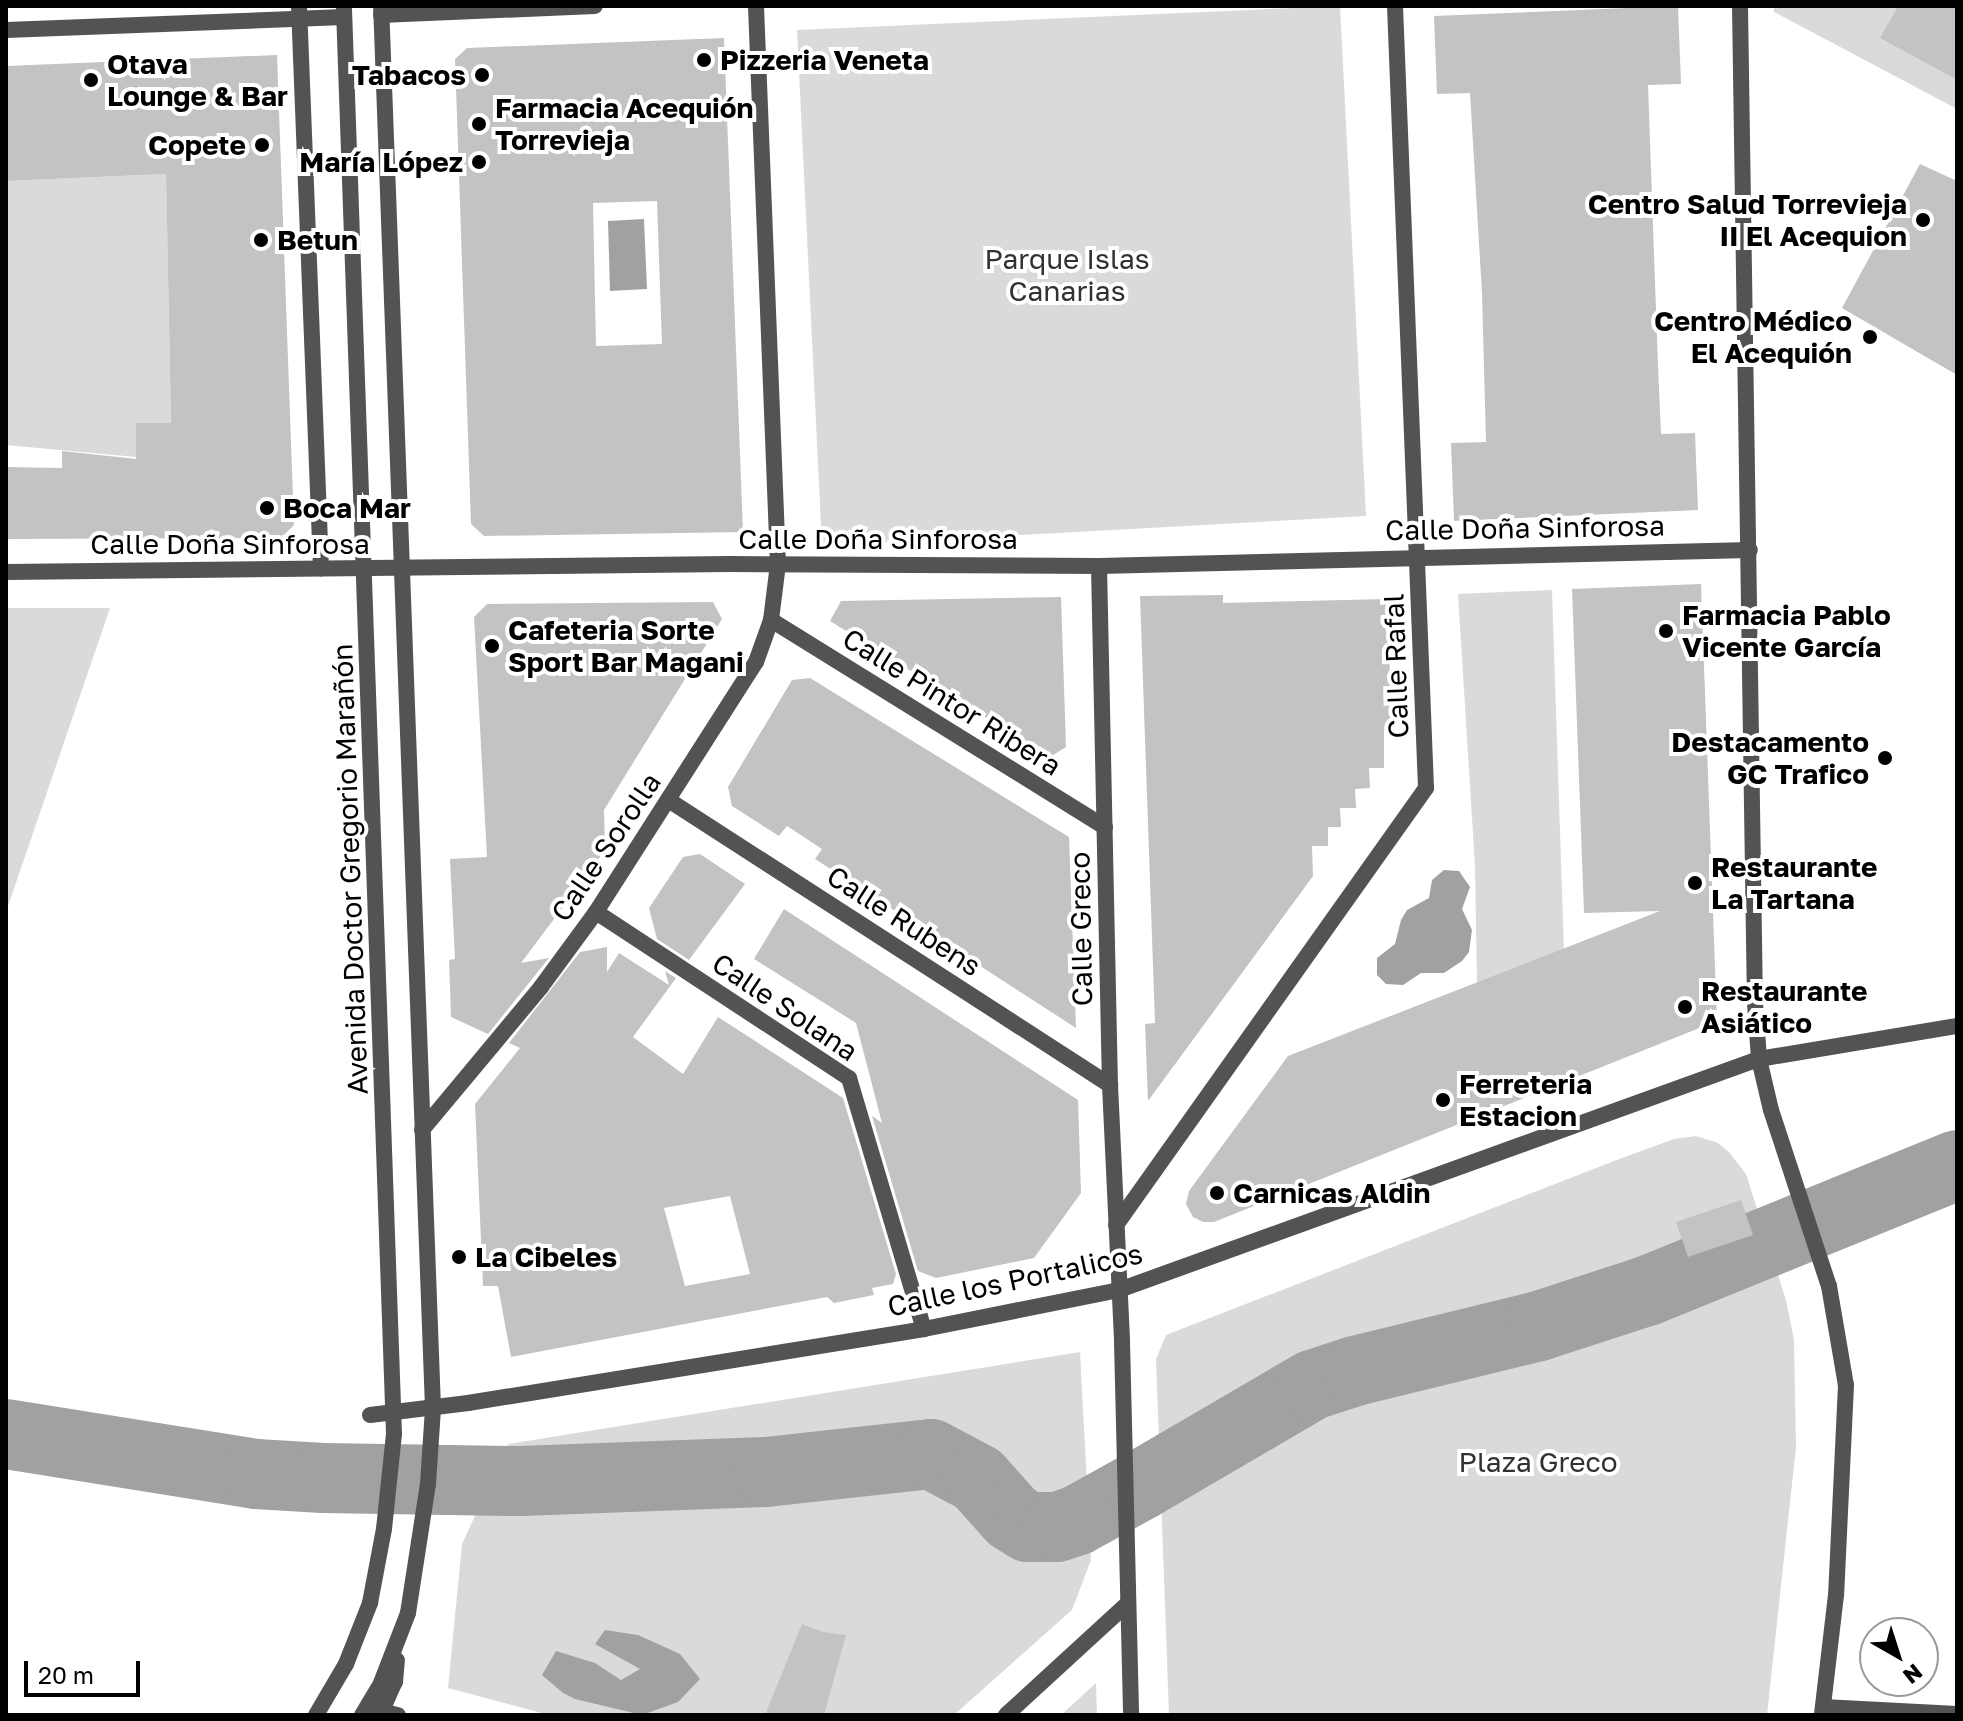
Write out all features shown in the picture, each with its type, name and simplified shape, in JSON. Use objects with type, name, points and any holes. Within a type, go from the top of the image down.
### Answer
[{"type":"street","points":[[378,1713],[414,1579],[428,1484],[433,1408],[381,11],[595,6]]},
{"type":"street","name":"Calle Sorolla","points":[[422,1130],[541,987],[596,912],[670,801],[756,662],[771,620],[778,564],[756,6]]},
{"type":"street","name":"Calle Rafal","points":[[1116,1225],[1426,788],[1395,6]]},
{"type":"street","points":[[1740,6],[1755,1003],[1759,1059],[1787,1160],[1829,1286],[1846,1385],[1836,1595],[1822,1711],[1957,1714]]},
{"type":"street","points":[[6,30],[344,11]]},
{"type":"street","name":"Avenida Doctor Gregorio Marañón","points":[[316,1715],[360,1633],[377,1576],[394,1434],[344,11]]},
{"type":"street","points":[[299,12],[321,569]]},
{"type":"street","name":"Calle Doña Sinforosa","points":[[6,572],[778,564],[1099,566],[1750,550]]},
{"type":"street","name":"Calle Greco","points":[[1099,566],[1110,1085],[1119,1290]]},
{"type":"street","name":"Calle Pintor Ribera","points":[[771,620],[1105,827]]},
{"type":"street","name":"Calle Rubens","points":[[670,801],[1110,1085]]},
{"type":"street","name":"Calle Solana","points":[[596,912],[849,1078],[924,1329]]},
{"type":"street","name":"Calle los Portalicos","points":[[370,1415],[433,1408],[924,1329],[1119,1290],[1759,1059],[1957,1026]]},
{"type":"street","points":[[1119,1290],[1131,1715]]},
{"type":"street","points":[[1006,1715],[1127,1596]]},
{"type":"green space","name":"Parque Islas Canarias","points":[[1340,6],[1366,516],[822,546],[797,30]]},
{"type":"green space","points":[[1774,6],[1898,6],[1881,38],[1957,80],[1957,109],[1774,12]]},
{"type":"green space","points":[[166,174],[171,423],[136,423],[136,457],[6,445],[6,181]]},
{"type":"green space","points":[[1552,590],[1564,951],[1477,984],[1475,866],[1458,594]]},
{"type":"green space","points":[[6,608],[110,608],[6,912]]},
{"type":"green space","name":"Plaza Greco","points":[[1696,1136],[1718,1143],[1746,1174],[1786,1300],[1794,1340],[1796,1447],[1767,1715],[1169,1715],[1156,1359],[1166,1335],[1622,1158],[1674,1139]]},
{"type":"green space","points":[[1080,1352],[1091,1560],[1072,1610],[954,1715],[549,1715],[448,1688],[462,1544],[508,1444]]},
{"type":"green space","points":[[1096,1683],[1097,1715],[1061,1715]]},
{"type":"shaded area","points":[[644,219],[647,289],[610,291],[608,221]]},
{"type":"shaded area","points":[[1444,870],[1459,871],[1470,887],[1462,909],[1472,930],[1469,952],[1444,973],[1421,973],[1403,985],[1386,984],[1377,975],[1377,958],[1395,944],[1407,910],[1429,898],[1432,880]]},
{"type":"shaded area","points":[[1957,1152],[1957,1178],[1861,1219],[1853,1197]]},
{"type":"shaded area","points":[[605,1630],[638,1635],[680,1654],[700,1679],[678,1702],[642,1715],[575,1699],[542,1675],[556,1651],[595,1663],[621,1680],[640,1669],[595,1644]]},
{"type":"building","points":[[1678,6],[1681,84],[1648,85],[1658,366],[1661,434],[1695,433],[1698,510],[1454,521],[1451,443],[1486,442],[1482,293],[1470,93],[1437,94],[1434,16]]},
{"type":"building","points":[[1898,6],[1957,6],[1957,80],[1880,38]]},
{"type":"building","points":[[724,38],[743,532],[484,536],[471,524],[455,59],[467,48]],"holes":[[[657,201],[662,344],[596,346],[593,203]]]},
{"type":"building","points":[[277,55],[294,525],[281,538],[6,539],[6,467],[62,468],[62,451],[136,459],[136,423],[171,423],[166,174],[6,181],[6,66]]},
{"type":"building","name":"Centro Salud Torrevieja II El Acequion","points":[[1920,164],[1957,181],[1957,375],[1842,308]]},
{"type":"building","points":[[1701,584],[1717,1021],[1214,1222],[1203,1222],[1193,1217],[1186,1204],[1189,1191],[1288,1056],[1660,911],[1584,913],[1572,589]]},
{"type":"building","points":[[1223,595],[1223,603],[1387,599],[1392,729],[1384,730],[1384,768],[1369,768],[1370,788],[1355,789],[1356,808],[1340,808],[1341,827],[1328,827],[1328,846],[1312,846],[1313,876],[1148,1101],[1145,1024],[1155,1023],[1140,596]]},
{"type":"building","points":[[1061,597],[1066,747],[1050,757],[830,621],[841,601]]},
{"type":"building","points":[[713,602],[722,619],[604,810],[605,851],[521,963],[549,958],[488,1034],[451,1017],[449,960],[455,959],[450,859],[487,857],[474,617],[487,604]]},
{"type":"building","points":[[810,678],[1069,837],[1076,1028],[815,859],[822,849],[787,826],[779,836],[732,806],[728,787],[792,680]]},
{"type":"building","points":[[700,854],[745,884],[689,960],[657,939],[649,908],[683,857]]},
{"type":"building","points":[[784,909],[1078,1100],[1081,1193],[1034,1258],[936,1278],[918,1271],[872,1116],[882,1123],[856,1023],[754,959]]},
{"type":"building","points":[[607,947],[607,972],[619,953],[669,985],[665,971],[676,978],[633,1037],[683,1074],[718,1017],[843,1098],[896,1274],[893,1284],[872,1288],[874,1295],[834,1303],[827,1297],[511,1357],[498,1286],[483,1286],[475,1104],[520,1048],[509,1043],[580,952]],"holes":[[[730,1196],[750,1274],[685,1286],[664,1208]]]},
{"type":"building","points":[[1741,1200],[1753,1235],[1688,1257],[1676,1222]]},
{"type":"building","points":[[802,1624],[823,1632],[846,1635],[824,1715],[765,1715]]},
{"type":"waterway","points":[[6,1434],[256,1474],[323,1478],[521,1481],[766,1472],[931,1454],[978,1479],[1012,1517],[1028,1527],[1057,1527],[1076,1521],[1141,1485],[1312,1385],[1355,1371],[1539,1326],[1647,1291],[1957,1165]]},
{"type":"place","name":"Pizzeria Veneta","points":[[704,60]]},
{"type":"place","name":"Tabacos","points":[[482,75]]},
{"type":"place","name":"Otava Lounge & Bar","points":[[91,80]]},
{"type":"place","name":"Farmacia Acequión Torrevieja","points":[[479,124]]},
{"type":"place","name":"Copete","points":[[262,145]]},
{"type":"place","name":"María López","points":[[479,162]]},
{"type":"place","name":"Centro Salud Torrevieja II El Acequion","points":[[1923,220]]},
{"type":"place","name":"Betun","points":[[261,240]]},
{"type":"place","name":"Centro Médico El Acequión","points":[[1870,337]]},
{"type":"place","name":"Boca Mar","points":[[267,508]]},
{"type":"place","name":"Farmacia Pablo Vicente García","points":[[1666,631]]},
{"type":"place","name":"Cafeteria Sorte Sport Bar Magani","points":[[492,646]]},
{"type":"place","name":"Destacamento GC Trafico","points":[[1885,758]]},
{"type":"place","name":"Restaurante La Tartana","points":[[1695,883]]},
{"type":"place","name":"Restaurante Asiático","points":[[1685,1007]]},
{"type":"place","name":"Ferreteria Estacion","points":[[1443,1100]]},
{"type":"place","name":"Carnicas Aldin","points":[[1217,1193]]},
{"type":"place","name":"La Cibeles","points":[[459,1257]]}]
